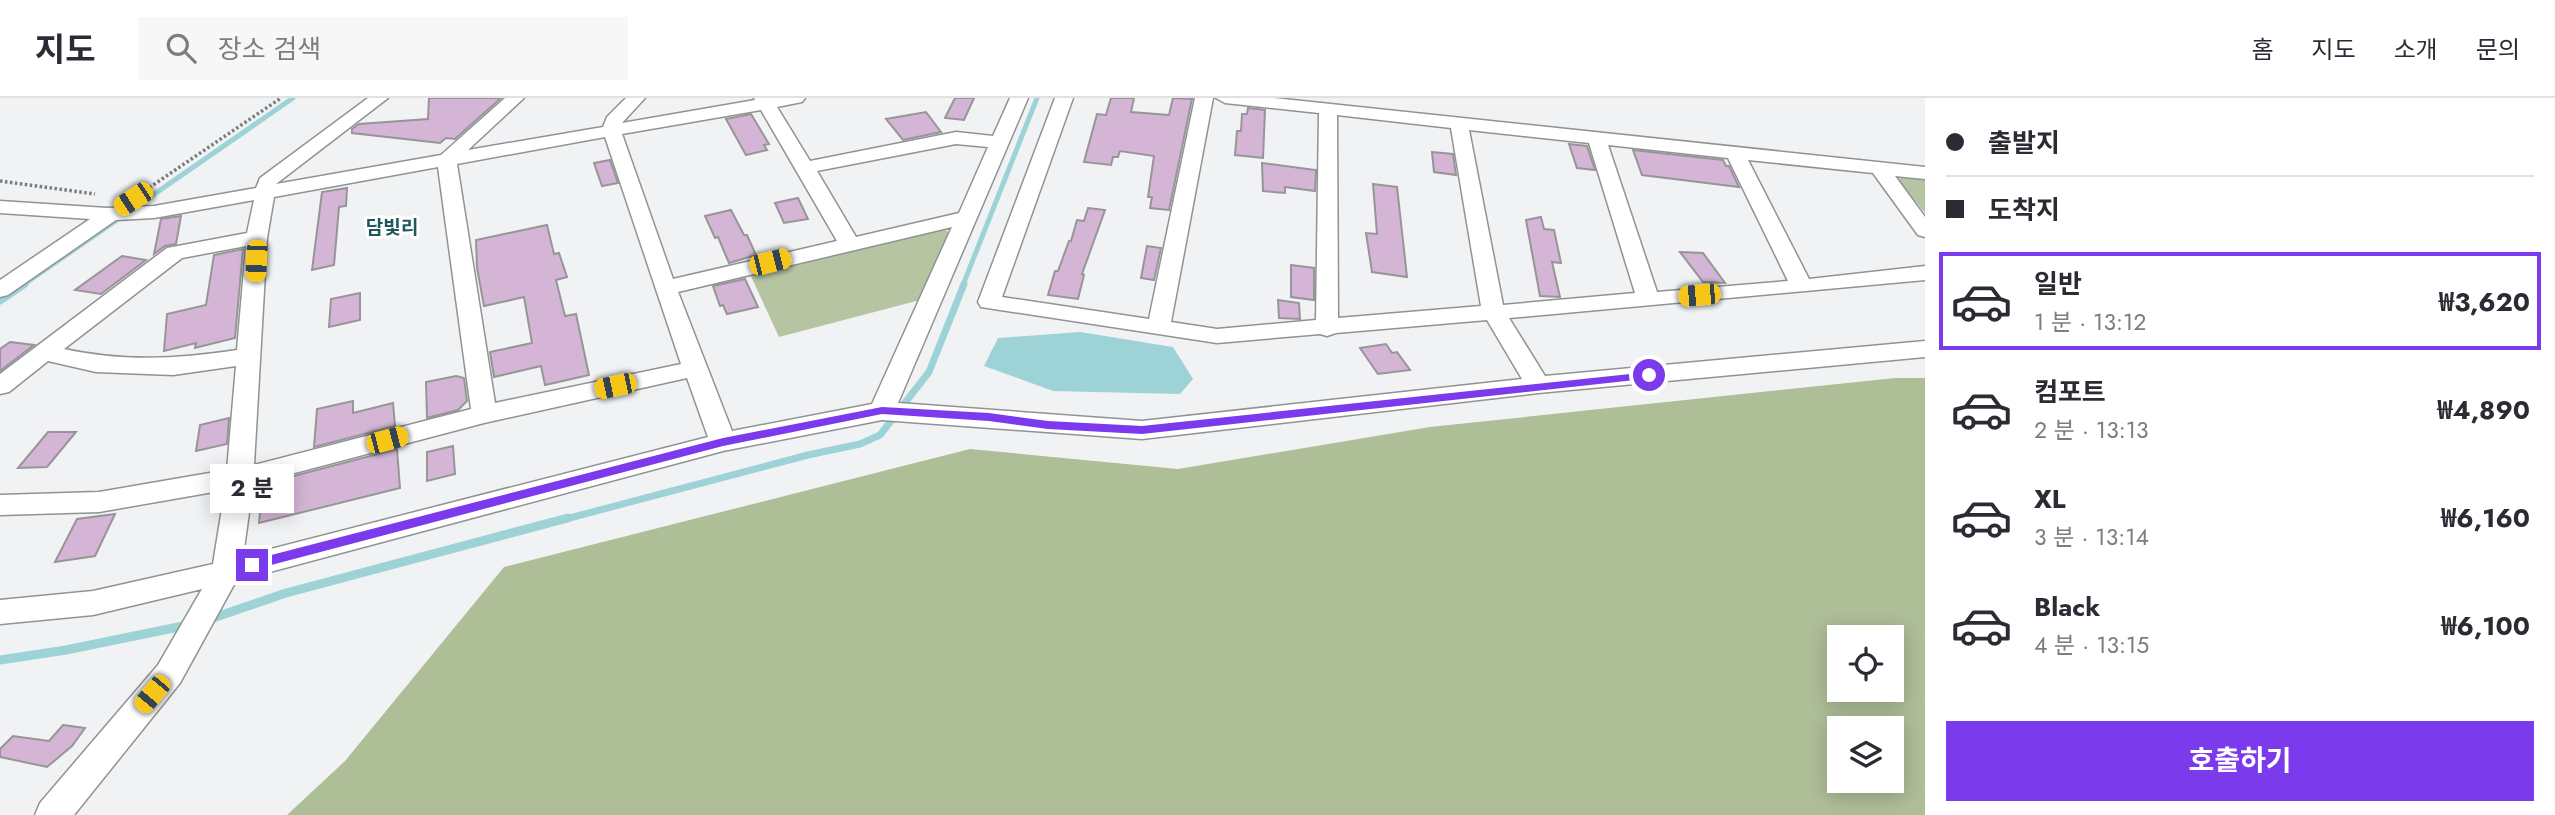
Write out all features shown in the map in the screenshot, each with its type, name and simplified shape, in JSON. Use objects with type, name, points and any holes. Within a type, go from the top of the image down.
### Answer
[{"type":"street","points":[[52,815],[169,674],[222,581],[240,478],[257,238],[267,182],[379,98]]},
{"type":"street","points":[[447,160],[515,98]]},
{"type":"street","points":[[636,98],[613,121],[612,131],[693,369],[723,442]]},
{"type":"street","points":[[0,207],[110,214],[155,212],[612,131],[764,101],[796,98]]},
{"type":"street","points":[[882,411],[1019,98]]},
{"type":"street","points":[[1064,98],[989,302],[1217,336],[1327,329],[1925,273]]},
{"type":"street","points":[[1159,327],[1204,98]]},
{"type":"street","points":[[1225,98],[1925,173]]},
{"type":"street","points":[[764,101],[849,243]]},
{"type":"street","points":[[1327,329],[1328,109]]},
{"type":"street","points":[[1459,123],[1493,312],[1538,385]]},
{"type":"street","points":[[805,168],[956,138],[1000,142]]},
{"type":"street","points":[[1597,138],[1648,299]]},
{"type":"street","points":[[1735,152],[1802,286]]},
{"type":"street","points":[[447,160],[484,414]]},
{"type":"street","points":[[1880,169],[1925,231]]},
{"type":"street","points":[[0,290],[133,199]]},
{"type":"street","points":[[665,288],[967,217]]},
{"type":"street","points":[[0,386],[175,253],[257,238]]},
{"type":"street","points":[[0,612],[93,603],[222,581],[723,442],[882,411],[1142,430],[1538,385],[1925,349]]},
{"type":"street","points":[[46,353],[96,364],[173,367],[250,356]]},
{"type":"street","points":[[0,505],[99,502],[240,478],[484,414],[693,369]]},
{"type":"path","points":[[0,181],[133,199],[281,98]]},
{"type":"green space","points":[[1905,175],[1925,177],[1925,213],[1898,180]]},
{"type":"green space","points":[[940,227],[949,232],[920,300],[779,337],[749,272]]},
{"type":"green space","points":[[1895,378],[1925,378],[1925,815],[287,815],[345,761],[504,567],[970,449],[1178,469],[1430,427]]},
{"type":"water","points":[[1080,332],[1173,347],[1193,379],[1180,394],[1053,391],[984,366],[998,338]]},
{"type":"building","points":[[429,98],[501,98],[455,139],[446,138],[440,143],[352,133],[352,129],[359,124],[428,119]]},
{"type":"building","points":[[955,98],[974,98],[964,120],[945,118]]},
{"type":"building","points":[[1111,98],[1134,98],[1131,112],[1169,115],[1173,98],[1192,99],[1169,210],[1150,208],[1152,197],[1148,197],[1154,156],[1120,151],[1118,157],[1113,157],[1111,165],[1084,162],[1097,114],[1106,115]]},
{"type":"building","points":[[1248,108],[1265,110],[1263,158],[1235,155],[1237,131],[1241,131],[1242,114],[1247,114]]},
{"type":"building","points":[[926,112],[941,132],[903,140],[886,119]]},
{"type":"building","points":[[751,114],[769,144],[764,145],[767,150],[746,155],[726,119]]},
{"type":"building","points":[[1569,144],[1587,146],[1595,170],[1577,168]]},
{"type":"building","points":[[1633,150],[1723,160],[1726,166],[1729,166],[1739,187],[1642,175]]},
{"type":"building","points":[[1432,152],[1453,154],[1456,175],[1434,172]]},
{"type":"building","points":[[610,160],[618,183],[602,186],[594,163]]},
{"type":"building","points":[[1262,163],[1316,170],[1315,191],[1285,187],[1285,193],[1263,191]]},
{"type":"building","points":[[1373,184],[1397,187],[1407,277],[1372,272],[1366,233],[1377,234]]},
{"type":"building","points":[[347,188],[346,206],[339,207],[334,265],[312,270],[322,192]]},
{"type":"building","points":[[798,198],[808,219],[784,223],[775,203]]},
{"type":"building","points":[[1088,208],[1105,210],[1082,274],[1084,275],[1078,299],[1048,295],[1055,271],[1058,271],[1071,241],[1077,220],[1084,221]]},
{"type":"building","points":[[731,210],[756,255],[729,263],[705,216]]},
{"type":"building","points":[[181,216],[176,244],[165,246],[154,254],[161,219]]},
{"type":"building","points":[[1541,217],[1544,229],[1554,230],[1561,263],[1552,262],[1560,297],[1540,296],[1526,220]]},
{"type":"building","points":[[547,225],[554,254],[559,253],[567,277],[556,280],[565,316],[576,314],[589,375],[545,385],[541,366],[494,377],[490,352],[532,343],[524,297],[484,306],[477,268],[476,240]]},
{"type":"building","points":[[1147,246],[1161,248],[1154,280],[1141,278]]},
{"type":"building","points":[[243,249],[235,338],[195,348],[196,343],[164,351],[167,314],[206,305],[214,255]]},
{"type":"building","points":[[1680,252],[1703,253],[1725,283],[1703,282]]},
{"type":"building","points":[[122,256],[146,260],[101,294],[75,290]]},
{"type":"building","points":[[1291,265],[1314,268],[1314,300],[1291,297]]},
{"type":"building","points":[[745,279],[758,307],[727,314],[723,305],[720,306],[713,286]]},
{"type":"building","points":[[360,293],[360,320],[329,327],[331,299]]},
{"type":"building","points":[[1278,300],[1299,303],[1300,319],[1279,318]]},
{"type":"building","points":[[10,342],[34,345],[0,371],[0,349]]},
{"type":"building","points":[[1386,344],[1392,353],[1397,352],[1410,370],[1378,374],[1360,348]]},
{"type":"building","points":[[456,376],[464,378],[467,401],[458,410],[427,418],[426,382]]},
{"type":"building","points":[[353,401],[353,413],[393,403],[395,426],[314,447],[317,409]]},
{"type":"building","points":[[229,418],[227,444],[196,451],[200,425]]},
{"type":"building","points":[[48,432],[76,432],[47,467],[18,468]]},
{"type":"building","points":[[453,446],[455,474],[427,481],[427,452]]},
{"type":"building","points":[[397,449],[400,488],[259,523],[263,484]]},
{"type":"building","points":[[115,514],[95,556],[55,562],[77,519]]},
{"type":"building","points":[[63,725],[85,728],[72,746],[47,767],[0,757],[0,749],[13,736],[49,741]]},
{"type":"waterway","points":[[23,285],[293,98]]},
{"type":"waterway","points":[[963,285],[1037,98]]},
{"type":"waterway","points":[[0,301],[25,284]]},
{"type":"waterway","points":[[562,520],[808,455],[860,444],[880,435],[929,372],[964,284]]},
{"type":"waterway","points":[[210,619],[286,593],[568,518]]},
{"type":"waterway","points":[[0,660],[66,650],[188,625]]},
{"type":"district","name":"담빛리","points":[[392,227]]},
{"type":"route","points":[[252,565],[723,442],[882,411],[1142,430],[1649,375]]}]
